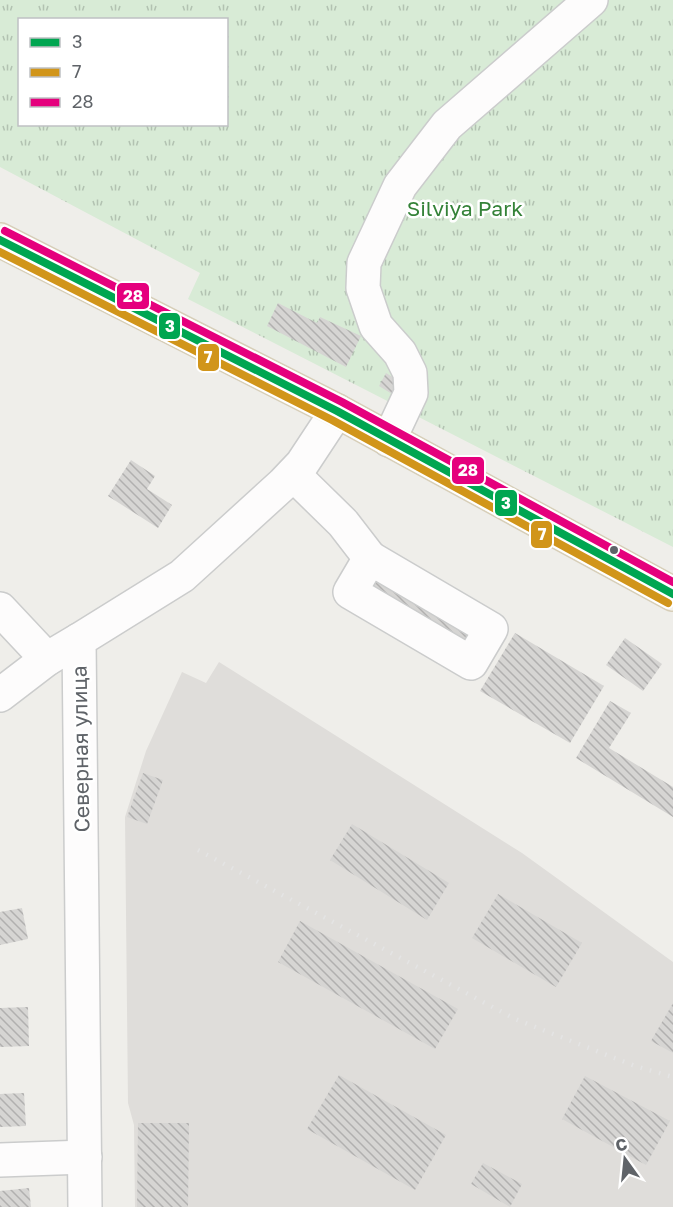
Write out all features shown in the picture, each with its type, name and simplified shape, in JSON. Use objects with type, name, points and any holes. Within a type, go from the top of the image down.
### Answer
[{"type":"main road","points":[[0,240],[337,411],[673,594]]},
{"type":"street","points":[[389,440],[411,393],[410,373],[400,352],[376,326],[363,288],[364,263],[400,186],[447,125],[591,0]]},
{"type":"street","name":"Северная улица","points":[[85,1207],[79,640],[182,576],[293,474],[337,411]]},
{"type":"street","points":[[293,474],[343,523],[370,558]]},
{"type":"street","points":[[0,609],[47,659]]},
{"type":"street","points":[[0,695],[47,659],[79,640]]},
{"type":"street","points":[[0,1160],[85,1156]]},
{"type":"shaded area","points":[[219,662],[522,853],[673,962],[673,1207],[135,1207],[134,1125],[128,1103],[125,817],[146,751],[182,672],[206,683]]},
{"type":"green space","name":"Silviya Park","points":[[0,0],[673,0],[673,547],[188,299],[200,273],[0,167]]},
{"type":"building","points":[[278,303],[317,323],[320,317],[361,336],[346,367],[267,326]]},
{"type":"building","points":[[386,373],[399,381],[392,394],[379,386]]},
{"type":"building","points":[[131,460],[155,476],[147,489],[172,505],[158,528],[108,496]]},
{"type":"building","points":[[375,568],[482,631],[469,655],[361,591]]},
{"type":"building","points":[[515,633],[604,686],[570,743],[480,691]]},
{"type":"building","points":[[625,638],[662,664],[643,691],[606,665]]},
{"type":"building","points":[[610,701],[631,713],[609,748],[673,787],[673,817],[576,758]]},
{"type":"building","points":[[143,773],[163,780],[147,824],[127,817]]},
{"type":"building","points":[[352,824],[449,883],[427,920],[330,860]]},
{"type":"building","points":[[498,894],[582,943],[556,987],[472,938]]},
{"type":"building","points":[[22,908],[28,939],[0,945],[0,912]]},
{"type":"building","points":[[300,921],[458,1009],[435,1049],[278,962]]},
{"type":"building","points":[[673,1003],[673,1053],[651,1041]]},
{"type":"building","points":[[28,1007],[29,1046],[0,1047],[0,1008]]},
{"type":"building","points":[[339,1075],[446,1135],[415,1190],[307,1129]]},
{"type":"building","points":[[585,1076],[670,1121],[646,1165],[562,1119]]},
{"type":"building","points":[[24,1093],[26,1126],[0,1127],[0,1094]]},
{"type":"building","points":[[138,1123],[189,1123],[188,1207],[137,1207]]},
{"type":"building","points":[[483,1163],[522,1184],[510,1207],[471,1184]]},
{"type":"building","points":[[29,1188],[31,1207],[0,1207],[0,1191]]},
{"type":"railway","points":[[198,850],[515,1019],[635,1066],[673,1077]]},
{"type":"transit line","name":"28","points":[[5,231],[342,402],[673,582]]},
{"type":"transit line","name":"3","points":[[0,240],[337,411],[673,594]]},
{"type":"transit line","name":"7","points":[[0,252],[332,420],[668,603]]}]
